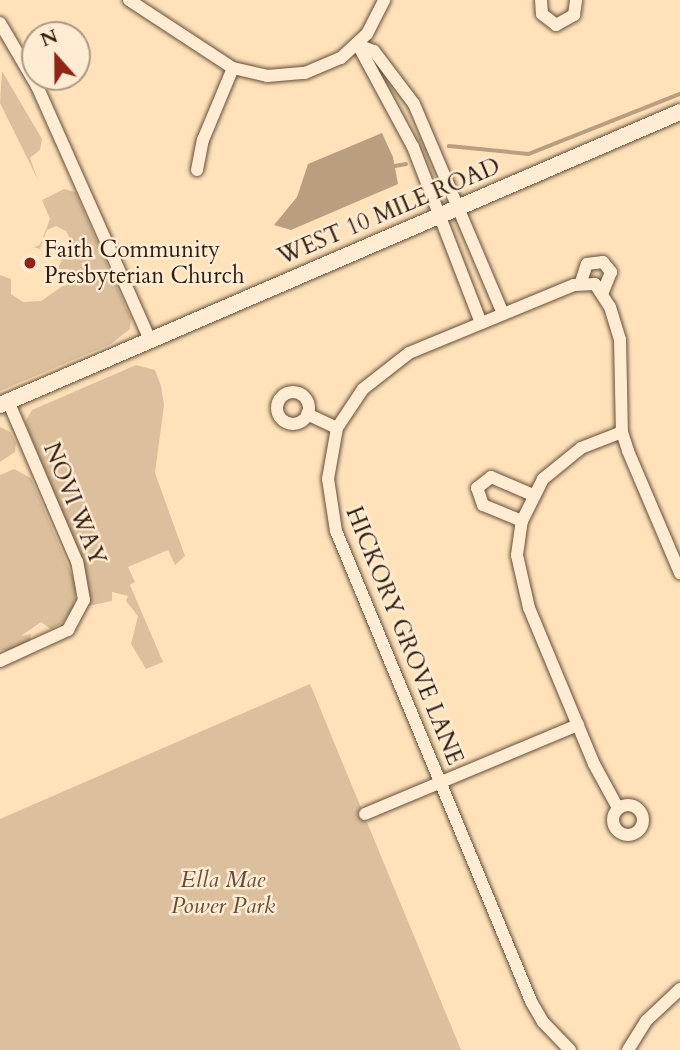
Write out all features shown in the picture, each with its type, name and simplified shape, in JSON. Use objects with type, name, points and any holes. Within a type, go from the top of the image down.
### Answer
[{"type":"main road","name":"WEST 10 MILE ROAD","points":[[4,403],[680,111]]},
{"type":"street","points":[[129,0],[233,68],[267,76],[305,73],[358,45],[384,0]]},
{"type":"street","points":[[541,0],[542,14],[556,25],[574,15],[576,0]]},
{"type":"street","points":[[0,23],[37,86],[150,340]]},
{"type":"street","points":[[358,45],[374,51],[414,104],[503,314]]},
{"type":"street","points":[[358,45],[413,147],[481,323]]},
{"type":"street","points":[[197,170],[203,140],[233,68]]},
{"type":"street","points":[[413,147],[430,140]]},
{"type":"street","points":[[460,271],[482,262]]},
{"type":"street","points":[[603,262],[611,272],[599,288],[581,282],[587,264],[603,262]]},
{"type":"street","name":"HICKORY GROVE LANE","points":[[570,1050],[543,1022],[531,1001],[440,783],[331,516],[328,466],[337,428],[380,372],[410,353],[581,282]]},
{"type":"street","points":[[599,288],[622,355],[622,432],[663,541],[680,573]]},
{"type":"street","name":"NOVI WAY","points":[[0,662],[68,630],[84,600],[77,562],[4,403]]},
{"type":"street","points":[[307,414],[337,428]]},
{"type":"street","points":[[618,808],[578,724],[523,591],[517,555],[522,521],[533,495],[569,455],[622,432]]},
{"type":"street","points":[[522,521],[483,505],[477,488],[491,477],[533,495]]},
{"type":"street","points":[[365,814],[578,724]]},
{"type":"street","points":[[628,1050],[646,1021],[680,989]]},
{"type":"green space","points":[[2,71],[42,139],[40,150],[30,158],[38,180],[0,103]]},
{"type":"green space","points":[[64,189],[75,192],[131,319],[130,329],[111,344],[0,391],[0,275],[11,279],[11,294],[23,302],[41,301],[70,281],[69,269],[58,269],[70,239],[66,231],[56,226],[47,230],[40,249],[34,247],[40,245],[50,219],[42,200]]},
{"type":"green space","points":[[136,365],[155,370],[161,386],[164,405],[155,473],[185,556],[175,565],[168,550],[128,567],[135,582],[130,585],[163,662],[146,669],[131,644],[138,616],[126,601],[128,596],[112,592],[112,601],[88,606],[85,569],[25,422],[32,410]]},
{"type":"green space","points":[[0,427],[10,432],[16,443],[15,452],[0,462]]},
{"type":"green space","points":[[14,469],[31,478],[76,585],[74,606],[63,622],[51,629],[41,622],[21,636],[31,634],[30,641],[8,651],[0,650],[0,475]]},
{"type":"green space","name":"Ella Mae Power Park","points":[[310,684],[461,1050],[0,1050],[0,819]]},
{"type":"shaded area","points":[[382,133],[393,157],[398,184],[291,230],[274,225],[297,197],[308,164]]},
{"type":"waterway","points":[[449,146],[529,154],[680,94]]},
{"type":"waterway","points":[[395,166],[406,164]]},
{"type":"place","name":"Faith Community Presbyterian Church","points":[[30,263]]}]
